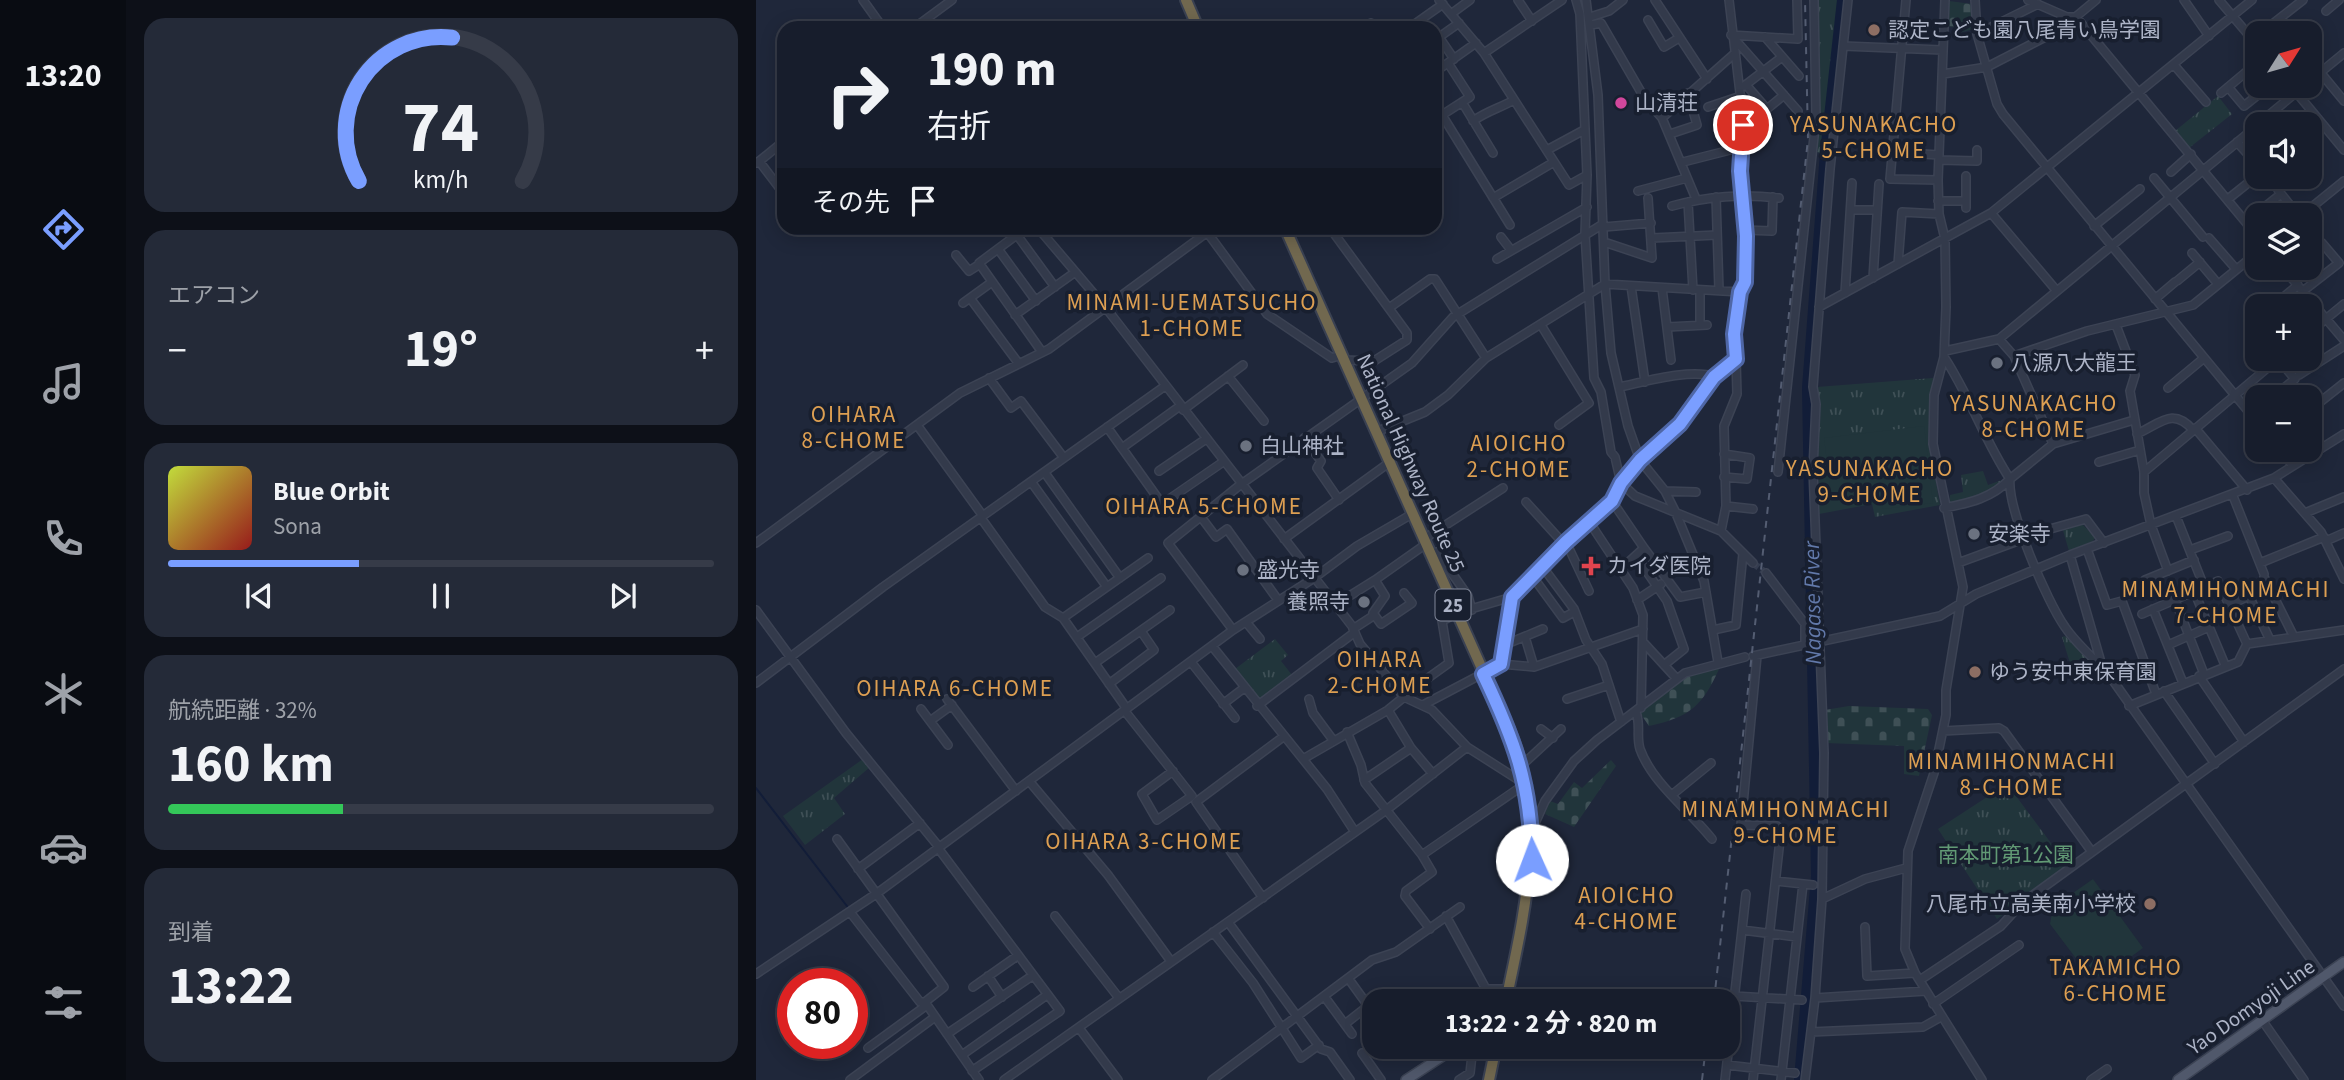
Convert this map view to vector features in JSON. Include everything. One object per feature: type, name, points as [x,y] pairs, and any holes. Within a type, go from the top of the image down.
[{"type":"highway","points":[[1186,0],[1195,21]]},
{"type":"highway","name":"National Highway Route 25","points":[[1288,235],[1513,737],[1525,784],[1532,830],[1532,860],[1526,911],[1509,989]]},
{"type":"highway","points":[[1489,1080],[1493,1059]]},
{"type":"main road","name":"Yao Domyoji Line","points":[[2178,1080],[2344,962]]},
{"type":"main road","points":[[1412,1078],[1439,1059]]},
{"type":"street","points":[[863,0],[878,21]]},
{"type":"street","points":[[924,21],[952,0]]},
{"type":"street","points":[[1451,14],[1470,0]]},
{"type":"street","points":[[1518,0],[1532,20]]},
{"type":"street","points":[[1484,53],[1562,0]]},
{"type":"street","points":[[1576,0],[1580,14],[1587,175],[1588,296],[1594,378],[1601,398],[1611,452],[1621,483],[1635,496],[1721,531],[1753,563]]},
{"type":"street","points":[[1586,0],[1591,21],[1611,353],[1640,460],[1665,491],[1706,592],[1718,662]]},
{"type":"street","points":[[1591,21],[1623,0]]},
{"type":"street","points":[[1655,0],[1707,79]]},
{"type":"street","points":[[1721,531],[1726,506],[1724,426],[1737,394],[1734,334],[1740,292],[1745,282],[1741,96],[1743,86],[1734,54],[1729,0]]},
{"type":"street","points":[[1731,35],[1798,39],[1797,0]]},
{"type":"street","points":[[1778,472],[1813,155],[1816,79],[1814,0]]},
{"type":"street","points":[[1805,1080],[1815,998],[1822,899],[1824,753],[1813,645],[1813,469],[1816,404],[1813,387],[1828,157],[1848,0]]},
{"type":"street","points":[[1906,0],[1890,179],[1938,180]]},
{"type":"street","points":[[1945,0],[1938,180],[1939,214],[1945,239],[1944,354],[1934,395],[1933,444],[1944,508],[1963,587],[1946,690],[1943,731],[1934,773],[1910,839],[1906,868],[1905,949],[1933,1004],[1981,1080]]},
{"type":"street","points":[[1975,0],[1978,34],[2003,114],[2234,395],[2245,405]]},
{"type":"street","points":[[2028,0],[2067,17],[2076,17],[2245,221]]},
{"type":"street","points":[[1943,74],[1987,67],[2061,29],[2096,0]]},
{"type":"street","points":[[2184,0],[2182,2],[2208,36]]},
{"type":"street","points":[[2219,0],[2245,28]]},
{"type":"street","points":[[1819,307],[1991,213],[2252,0]]},
{"type":"street","points":[[2326,11],[2339,0]]},
{"type":"street","points":[[2277,21],[2300,1]]},
{"type":"street","points":[[1418,21],[1441,2],[1484,53],[1569,184],[1587,175]]},
{"type":"street","points":[[1978,34],[2038,4]]},
{"type":"street","points":[[1648,20],[1664,47],[1679,38]]},
{"type":"street","points":[[1591,21],[1601,23],[1645,99],[1662,118],[1683,162],[1687,178],[1692,201],[1690,236],[1703,325],[1667,327]]},
{"type":"street","points":[[1442,35],[1459,23]]},
{"type":"street","points":[[1731,35],[1798,111]]},
{"type":"street","points":[[1765,37],[1799,76]]},
{"type":"street","points":[[1442,66],[1476,43]]},
{"type":"street","points":[[1843,46],[1942,50]]},
{"type":"street","points":[[1442,47],[1469,97],[1442,115],[1510,225]]},
{"type":"street","points":[[2322,70],[2344,53]]},
{"type":"street","points":[[1662,118],[1734,54]]},
{"type":"street","points":[[1743,86],[1782,57]]},
{"type":"street","points":[[2174,65],[2206,102]]},
{"type":"street","points":[[2221,93],[2245,73]]},
{"type":"street","points":[[2322,74],[2344,101]]},
{"type":"street","points":[[1743,86],[1767,109],[1784,95]]},
{"type":"street","points":[[2228,87],[2244,106],[2254,98]]},
{"type":"street","points":[[1670,134],[1697,125],[1688,93]]},
{"type":"street","points":[[1708,107],[1741,96]]},
{"type":"street","points":[[2270,112],[2284,98]]},
{"type":"street","points":[[2301,98],[2344,150]]},
{"type":"street","points":[[1473,121],[1491,108],[1498,109],[1514,100]]},
{"type":"street","points":[[1462,102],[1493,153]]},
{"type":"street","points":[[1547,150],[1584,130]]},
{"type":"street","points":[[1944,354],[1999,339],[2245,135]]},
{"type":"street","points":[[2237,142],[2245,151]]},
{"type":"street","points":[[777,146],[757,162],[777,186]]},
{"type":"street","points":[[1683,162],[1742,147]]},
{"type":"street","points":[[1892,152],[1977,161],[1977,150]]},
{"type":"street","points":[[2171,172],[2191,154]]},
{"type":"street","points":[[1813,155],[1828,157]]},
{"type":"street","points":[[1493,198],[1554,162]]},
{"type":"street","points":[[1938,201],[1966,205],[1966,176]]},
{"type":"street","points":[[1638,191],[1687,178]]},
{"type":"street","points":[[2154,178],[2169,198],[2236,269]]},
{"type":"street","points":[[2316,203],[2344,181]]},
{"type":"street","points":[[1845,293],[1853,183]]},
{"type":"street","points":[[1873,278],[1879,184]]},
{"type":"street","points":[[2228,199],[2245,185]]},
{"type":"street","points":[[2094,226],[2140,189]]},
{"type":"street","points":[[2267,203],[2279,192],[2289,203]]},
{"type":"street","points":[[1672,206],[1742,194],[1776,198],[1772,231],[1745,230]]},
{"type":"street","points":[[1716,197],[1719,290]]},
{"type":"street","points":[[1604,242],[1652,258],[1648,198]]},
{"type":"street","points":[[1497,259],[1587,207]]},
{"type":"street","points":[[1851,210],[1877,210]]},
{"type":"street","points":[[1898,264],[1902,212],[1939,214]]},
{"type":"street","points":[[1991,213],[2056,290]]},
{"type":"street","points":[[1233,630],[1168,543],[1240,485],[1412,363],[1443,326],[1458,314],[1604,225],[1651,223]]},
{"type":"street","points":[[956,255],[969,271],[1017,235],[1055,287]]},
{"type":"street","points":[[1044,235],[1106,308],[1335,605],[1360,644],[1404,696],[1432,710],[1467,747],[1525,784],[1422,855]]},
{"type":"street","points":[[756,544],[960,393],[1042,352],[1203,235]]},
{"type":"street","points":[[1214,235],[1278,323],[1332,358],[1374,361],[1407,340],[1407,333],[1335,235]]},
{"type":"street","points":[[1652,238],[1717,235]]},
{"type":"street","points":[[1501,237],[1511,250]]},
{"type":"street","points":[[2322,243],[2339,262],[2322,274]]},
{"type":"street","points":[[998,249],[1035,301]]},
{"type":"street","points":[[2192,253],[2218,284]]},
{"type":"street","points":[[2155,299],[2200,262]]},
{"type":"street","points":[[2014,356],[2193,305],[2245,262]]},
{"type":"street","points":[[980,264],[1042,352]]},
{"type":"street","points":[[1015,316],[1074,273]]},
{"type":"street","points":[[1389,308],[1430,279],[1434,279],[1486,358]]},
{"type":"street","points":[[2294,280],[2344,340]]},
{"type":"street","points":[[2292,294],[2313,280]]},
{"type":"street","points":[[992,282],[966,301],[1018,364]]},
{"type":"street","points":[[1376,432],[1425,412],[1448,395],[1486,358],[1605,284],[1740,292]]},
{"type":"street","points":[[1631,286],[1645,382]]},
{"type":"street","points":[[1662,288],[1671,360]]},
{"type":"street","points":[[2322,323],[2344,304]]},
{"type":"street","points":[[1541,325],[1589,403]]},
{"type":"street","points":[[2116,325],[2135,375],[2130,391],[2144,472],[2144,493],[2151,525],[2168,570]]},
{"type":"street","points":[[1999,339],[2014,356],[2053,444]]},
{"type":"street","points":[[2299,375],[2344,346]]},
{"type":"street","points":[[1944,354],[1963,385],[1980,426],[2010,479],[2009,491],[2053,609],[2067,630],[2102,667],[2344,1006]]},
{"type":"street","points":[[2168,388],[2204,358]]},
{"type":"street","points":[[1303,759],[1388,710],[1449,663],[1442,621],[1457,613],[1512,597],[1588,520],[1612,501],[1621,483],[1640,460],[1680,424],[1714,377],[1736,359]]},
{"type":"street","points":[[1122,448],[1242,365]]},
{"type":"street","points":[[2144,472],[2263,371]]},
{"type":"street","points":[[2288,371],[2295,379],[2288,385]]},
{"type":"street","points":[[1619,387],[1675,376],[1708,374],[1714,377]]},
{"type":"street","points":[[1228,376],[1264,421]]},
{"type":"street","points":[[989,378],[1011,408],[1021,401],[1064,458]]},
{"type":"street","points":[[2322,400],[2344,383]]},
{"type":"street","points":[[756,683],[1165,386]]},
{"type":"street","points":[[1559,425],[1589,403],[1601,398]]},
{"type":"street","points":[[2137,434],[2175,416],[2183,418],[2247,490]]},
{"type":"street","points":[[1944,508],[1975,502],[2000,490],[2053,444],[2134,420]]},
{"type":"street","points":[[917,425],[1045,607],[1063,618],[1126,710],[1192,796],[1157,820],[1142,794],[1172,771]]},
{"type":"street","points":[[1107,426],[1162,504],[1223,462]]},
{"type":"street","points":[[1532,830],[1545,801],[1574,761],[1677,679],[1695,669],[1940,616],[1976,594],[2070,555],[2233,496],[2274,478],[2344,434]]},
{"type":"street","points":[[1304,438],[1321,461],[1317,468],[1339,500]]},
{"type":"street","points":[[1159,471],[1206,439]]},
{"type":"street","points":[[2099,462],[2140,450]]},
{"type":"street","points":[[1724,454],[1750,458],[1747,479],[1724,477]]},
{"type":"street","points":[[1284,540],[1390,462]]},
{"type":"street","points":[[2290,462],[2293,466]]},
{"type":"street","points":[[1045,473],[1120,578]]},
{"type":"street","points":[[2274,478],[2325,539],[2340,562],[2344,579]]},
{"type":"street","points":[[1032,483],[1107,587]]},
{"type":"street","points":[[1335,605],[1427,545],[1503,488]]},
{"type":"street","points":[[1665,491],[1696,492]]},
{"type":"street","points":[[2233,496],[2264,576],[2294,637]]},
{"type":"street","points":[[2305,513],[2344,497]]},
{"type":"street","points":[[1612,501],[1680,597]]},
{"type":"street","points":[[1526,502],[1565,543],[1590,591]]},
{"type":"street","points":[[1726,506],[1753,509]]},
{"type":"street","points":[[756,974],[876,894],[1233,630],[1314,578],[1357,546],[1412,514]]},
{"type":"street","points":[[2176,516],[2202,579]]},
{"type":"street","points":[[1201,517],[1216,537],[1227,529],[1278,600]]},
{"type":"street","points":[[1958,563],[2025,537],[2086,519],[2104,543]]},
{"type":"street","points":[[1588,520],[1621,569],[1643,615],[1639,710],[1641,725],[1638,742],[1641,751],[1712,839]]},
{"type":"street","points":[[2260,563],[2344,533]]},
{"type":"street","points":[[2190,550],[2228,536]]},
{"type":"street","points":[[1427,545],[1437,552],[1468,596],[1472,610]]},
{"type":"street","points":[[1621,569],[1644,548]]},
{"type":"street","points":[[2087,549],[2107,605],[2122,601],[2160,693],[2215,764]]},
{"type":"street","points":[[1713,630],[1736,625],[1743,552]]},
{"type":"street","points":[[2070,555],[2102,667]]},
{"type":"street","points":[[1636,556],[1667,601],[1684,649],[1664,666]]},
{"type":"street","points":[[1063,618],[1148,558]]},
{"type":"street","points":[[2144,580],[2194,560]]},
{"type":"street","points":[[1542,566],[1574,612],[1602,664],[1621,722]]},
{"type":"street","points":[[1766,573],[1805,624],[1813,645]]},
{"type":"street","points":[[1533,577],[1563,618],[1574,612]]},
{"type":"street","points":[[1077,637],[1161,578]]},
{"type":"street","points":[[1637,600],[1667,579]]},
{"type":"street","points":[[1257,706],[1373,616],[1385,596],[1376,580]]},
{"type":"street","points":[[2142,614],[2218,581],[2247,643]]},
{"type":"street","points":[[2229,605],[2269,587]]},
{"type":"street","points":[[2194,591],[2225,665]]},
{"type":"street","points":[[1667,601],[1706,592]]},
{"type":"street","points":[[1373,616],[1381,624],[1412,603],[1404,593]]},
{"type":"street","points":[[2249,596],[2270,640]]},
{"type":"street","points":[[1501,664],[1512,597]]},
{"type":"street","points":[[2175,600],[2202,675],[2244,743]]},
{"type":"street","points":[[2153,609],[2183,683]]},
{"type":"street","points":[[756,610],[846,733],[920,823],[1060,1011],[972,1071]]},
{"type":"street","points":[[1095,663],[1170,610]]},
{"type":"street","points":[[1246,622],[1260,639]]},
{"type":"street","points":[[2168,646],[2209,627]]},
{"type":"street","points":[[1504,645],[1543,629]]},
{"type":"street","points":[[1423,705],[1501,664],[1534,667],[1643,629]]},
{"type":"street","points":[[2247,643],[2344,630]]},
{"type":"street","points":[[1109,684],[1154,650],[1141,631]]},
{"type":"street","points":[[1525,637],[1534,667]]},
{"type":"street","points":[[1642,642],[1677,679]]},
{"type":"street","points":[[2129,706],[2238,662],[2247,643]]},
{"type":"street","points":[[1212,646],[1257,706],[1303,759],[1355,832]]},
{"type":"street","points":[[1752,656],[1741,825],[1776,825],[1786,836],[1813,838]]},
{"type":"street","points":[[1191,662],[1235,718]]},
{"type":"street","points":[[1865,927],[1867,976],[1917,976],[2001,926],[2022,903],[2344,670]]},
{"type":"street","points":[[1567,699],[1609,685]]},
{"type":"street","points":[[1223,704],[1244,688]]},
{"type":"street","points":[[1309,699],[1313,713],[1333,740]]},
{"type":"street","points":[[930,721],[950,702],[1016,790]]},
{"type":"street","points":[[921,709],[948,745]]},
{"type":"street","points":[[1388,710],[1411,748],[1433,774]]},
{"type":"street","points":[[1943,731],[1999,728],[2004,731],[2092,852]]},
{"type":"street","points":[[1521,766],[1561,729]]},
{"type":"street","points":[[1541,730],[1552,738]]},
{"type":"street","points":[[1347,732],[1361,765],[1364,780],[1432,872],[1406,891],[1405,897],[1430,929]]},
{"type":"street","points":[[1264,898],[1196,802],[1283,737]]},
{"type":"street","points":[[1004,1080],[1170,960],[1264,898],[1385,811],[1467,747]]},
{"type":"street","points":[[1364,780],[1411,748]]},
{"type":"street","points":[[1673,794],[1711,763]]},
{"type":"street","points":[[1028,781],[1108,875],[1170,960]]},
{"type":"street","points":[[858,869],[920,823]]},
{"type":"street","points":[[1753,1080],[1781,831]]},
{"type":"street","points":[[836,839],[944,987],[868,1048]]},
{"type":"street","points":[[1822,899],[1865,879],[1906,868]]},
{"type":"street","points":[[1776,881],[1813,885]]},
{"type":"street","points":[[1782,1076],[1803,884]]},
{"type":"street","points":[[1735,989],[1746,894]]},
{"type":"street","points":[[1212,1080],[1372,960],[1396,952],[1460,907]]},
{"type":"street","points":[[850,912],[920,1002],[926,1004],[979,1080]]},
{"type":"street","points":[[1055,916],[1119,998]]},
{"type":"street","points":[[1446,916],[1486,989]]},
{"type":"street","points":[[1228,922],[1319,1045],[1330,1052],[1350,1080]]},
{"type":"street","points":[[1742,930],[1797,937]]},
{"type":"street","points":[[1213,932],[1253,983],[1301,1058],[1319,1045]]},
{"type":"street","points":[[1933,1004],[2019,945]]},
{"type":"street","points":[[973,987],[1017,956]]},
{"type":"street","points":[[988,976],[1002,997]]},
{"type":"street","points":[[947,1034],[1032,976]]},
{"type":"street","points":[[1348,978],[1362,998]]},
{"type":"street","points":[[1815,998],[1926,991]]},
{"type":"street","points":[[961,1055],[1047,995]]},
{"type":"street","points":[[1324,996],[1352,1034]]},
{"type":"street","points":[[1740,996],[1802,1000]]},
{"type":"street","points":[[1345,1024],[1362,1011]]},
{"type":"street","points":[[850,1080],[935,1017]]},
{"type":"street","points":[[1811,1032],[1923,1027],[1941,1017]]},
{"type":"street","points":[[2262,1020],[2304,1080]]},
{"type":"street","points":[[1079,1028],[1118,1080]]},
{"type":"street","points":[[1366,1059],[1381,1080]]},
{"type":"street","points":[[1459,1080],[1470,1073],[1472,1059]]},
{"type":"street","points":[[1725,1080],[1728,1059]]},
{"type":"street","points":[[1727,1065],[1755,1068],[1782,1076],[1795,1073]]},
{"type":"street","points":[[2091,1080],[2107,1069]]},
{"type":"green space","points":[[1816,0],[1841,0],[1824,154],[1816,152],[1820,99]]},
{"type":"green space","points":[[1949,1],[1972,4],[1974,29],[1959,33],[1954,27],[1947,26]]},
{"type":"green space","points":[[2218,96],[2232,114],[2189,148],[2175,131]]},
{"type":"green space","points":[[1933,378],[1929,443],[1940,505],[1875,517],[1872,504],[1819,514],[1817,387]]},
{"type":"green space","points":[[1924,426],[1933,503],[1883,509],[1881,495],[1832,501],[1824,438]]},
{"type":"green space","points":[[1983,471],[1988,485],[2002,480],[2001,487],[1953,504],[1950,502],[1950,495],[1963,492],[1961,475]]},
{"type":"green space","points":[[2082,524],[2095,537],[2093,541],[2069,551],[2062,527]]},
{"type":"green space","points":[[2065,636],[2096,667],[2073,673],[2062,637]]},
{"type":"green space","points":[[1275,639],[1288,655],[1281,661],[1292,675],[1259,700],[1235,669]]},
{"type":"green space","points":[[1720,667],[1708,691],[1694,707],[1675,718],[1649,726],[1640,713],[1683,678]]},
{"type":"green space","points":[[1849,706],[1928,709],[1932,715],[1919,776],[1904,774],[1904,746],[1826,743],[1825,710]]},
{"type":"green space","points":[[863,759],[870,767],[834,798],[845,814],[805,845],[783,816]]},
{"type":"green space","points":[[1611,760],[1616,766],[1574,827],[1545,814],[1550,801],[1558,804],[1574,782],[1582,788]]},
{"type":"green space","name":"南本町第1公園","points":[[2007,784],[2068,866],[1997,919],[1938,829]]},
{"type":"green space","points":[[2093,879],[2143,948],[2106,975],[2090,977],[2050,924],[2053,907]]},
{"type":"waterway","name":"Nagase River","points":[[1800,1080],[1817,876],[1808,388],[1826,153],[1843,0]]},
{"type":"waterway","points":[[756,788],[850,910]]},
{"type":"waterway","points":[[945,1038],[975,1080]]},
{"type":"tunnel","points":[[1753,563],[1766,573]]},
{"type":"railway","points":[[1715,989],[1808,139],[1805,0]]},
{"type":"railway","points":[[1702,1080],[1704,1059]]},
{"type":"place","name":"認定こども園八尾青い鳥学園","points":[[1874,30]]},
{"type":"place","name":"山清荘","points":[[1621,103]]},
{"type":"place","name":"八源八大龍王","points":[[1997,363]]},
{"type":"place","name":"白山神社","points":[[1246,446]]},
{"type":"place","name":"安楽寺","points":[[1974,534]]},
{"type":"place","name":"カイダ医院","points":[[1591,566]]},
{"type":"place","name":"盛光寺","points":[[1243,570]]},
{"type":"place","name":"養照寺","points":[[1364,602]]},
{"type":"place","name":"ゆう安中東保育園","points":[[1975,672]]},
{"type":"place","name":"八尾市立高美南小学校","points":[[2150,904]]},
{"type":"district","name":"YASUNAKACHO 5-CHOME","points":[[1874,137]]},
{"type":"district","name":"MINAMI-UEMATSUCHO 1-CHOME","points":[[1192,315]]},
{"type":"district","name":"YASUNAKACHO 8-CHOME","points":[[2034,416]]},
{"type":"district","name":"OIHARA 8-CHOME","points":[[854,427]]},
{"type":"district","name":"AIOICHO 2-CHOME","points":[[1519,456]]},
{"type":"district","name":"YASUNAKACHO 9-CHOME","points":[[1870,481]]},
{"type":"district","name":"OIHARA 5-CHOME","points":[[1204,506]]},
{"type":"district","name":"MINAMIHONMACHI 7-CHOME","points":[[2226,602]]},
{"type":"district","name":"OIHARA 2-CHOME","points":[[1380,672]]},
{"type":"district","name":"OIHARA 6-CHOME","points":[[955,688]]},
{"type":"district","name":"MINAMIHONMACHI 8-CHOME","points":[[2012,774]]},
{"type":"district","name":"MINAMIHONMACHI 9-CHOME","points":[[1786,822]]},
{"type":"district","name":"OIHARA 3-CHOME","points":[[1144,841]]},
{"type":"district","name":"AIOICHO 4-CHOME","points":[[1627,908]]},
{"type":"district","name":"TAKAMICHO 6-CHOME","points":[[2116,980]]},
{"type":"route","points":[[1532,860],[1532,830],[1521,766],[1513,737],[1483,674],[1501,664],[1512,597],[1588,520],[1612,501],[1621,483],[1640,460],[1680,424],[1714,377],[1736,359],[1734,334],[1740,292],[1745,282],[1746,236],[1740,171],[1743,125]]}]
